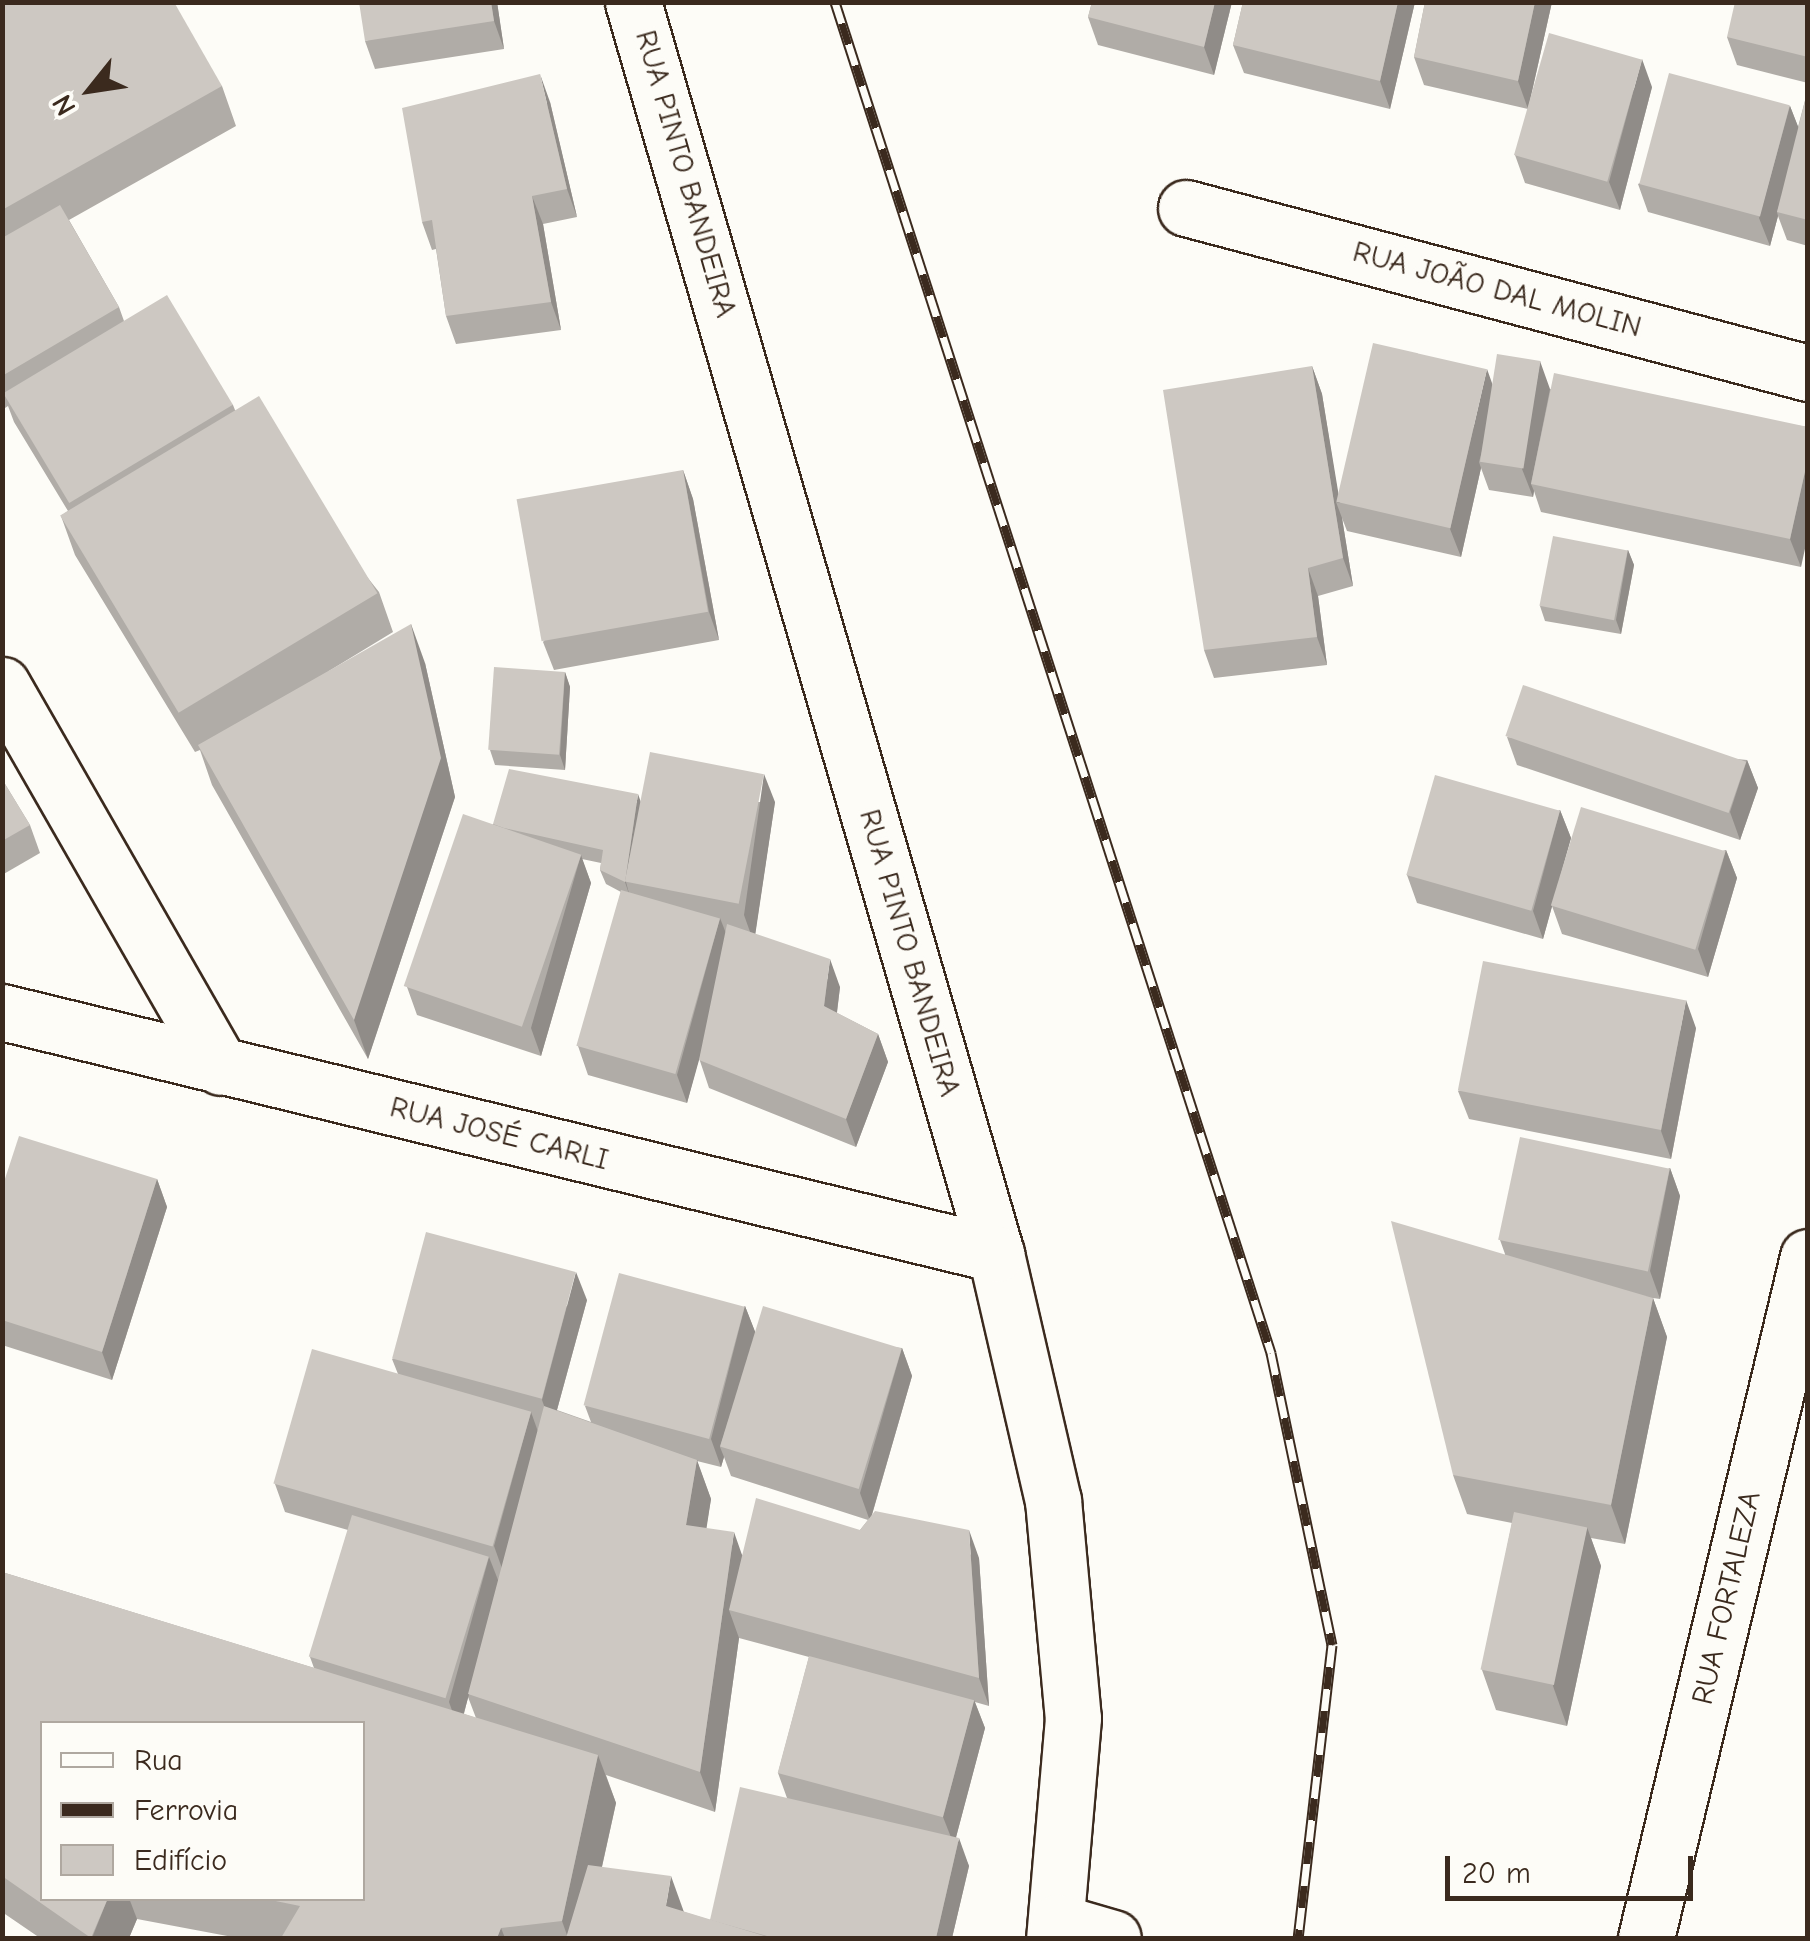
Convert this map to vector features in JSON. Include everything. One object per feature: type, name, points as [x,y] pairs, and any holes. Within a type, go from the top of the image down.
[{"type":"street","name":"RUA PINTO BANDEIRA","points":[[634,2],[996,1254],[1054,1500],[1068,1610],[1073,1718],[1056,1930]]},
{"type":"street","name":"RUA JOÃO DAL MOLIN","points":[[1186,208],[1808,372]]},
{"type":"street","points":[[2,684],[221,1067]]},
{"type":"street","name":"RUA JOSÉ CARLI","points":[[2,1012],[996,1254]]},
{"type":"street","name":"RUA FORTALEZA","points":[[1646,1938],[1808,1257]]},
{"type":"street","points":[[1056,1930],[1114,1938]]},
{"type":"building","points":[[2,2],[174,2],[222,86],[2,210]]},
{"type":"building","points":[[359,2],[491,2],[494,21],[365,41]]},
{"type":"building","points":[[1092,2],[1215,2],[1204,47],[1088,17]]},
{"type":"building","points":[[1243,2],[1398,2],[1380,81],[1233,45]]},
{"type":"building","points":[[1425,2],[1535,2],[1518,81],[1414,57]]},
{"type":"building","points":[[1735,2],[1808,2],[1808,57],[1727,37]]},
{"type":"building","points":[[1549,33],[1642,60],[1607,182],[1514,155]]},
{"type":"building","points":[[1669,73],[1790,105],[1760,216],[1639,184]]},
{"type":"building","points":[[540,74],[567,189],[532,196],[551,302],[446,316],[432,220],[422,222],[402,108]]},
{"type":"building","points":[[1808,89],[1808,220],[1777,212]]},
{"type":"building","points":[[60,205],[119,307],[2,376],[2,238]]},
{"type":"building","points":[[167,295],[233,405],[69,503],[3,393]]},
{"type":"building","points":[[1373,343],[1487,369],[1450,528],[1336,502]]},
{"type":"building","points":[[1497,354],[1540,361],[1523,469],[1480,462]]},
{"type":"building","points":[[1312,366],[1343,558],[1308,568],[1317,637],[1204,650],[1163,390]]},
{"type":"building","points":[[1554,373],[1808,427],[1808,458],[1790,539],[1531,484]]},
{"type":"building","points":[[259,396],[377,593],[179,713],[60,515]]},
{"type":"building","points":[[683,470],[708,612],[542,641],[517,499]]},
{"type":"building","points":[[1553,536],[1628,551],[1614,620],[1539,606]]},
{"type":"building","points":[[411,624],[441,758],[354,1020],[198,745]]},
{"type":"building","points":[[494,667],[565,672],[559,755],[488,750]]},
{"type":"building","points":[[1523,685],[1746,762],[1729,813],[1505,736]]},
{"type":"building","points":[[650,752],[764,774],[739,904],[625,882]]},
{"type":"building","points":[[509,769],[638,794],[625,882],[600,870],[603,850],[493,824]]},
{"type":"building","points":[[1435,775],[1560,811],[1531,911],[1406,875]]},
{"type":"building","points":[[2,779],[30,825],[2,841]]},
{"type":"building","points":[[1581,807],[1725,851],[1695,950],[1551,905]]},
{"type":"building","points":[[463,814],[581,855],[522,1027],[404,986]]},
{"type":"building","points":[[621,890],[720,918],[675,1074],[576,1046]]},
{"type":"building","points":[[727,924],[830,959],[824,1006],[878,1034],[846,1119],[699,1060]]},
{"type":"building","points":[[1483,961],[1686,1000],[1661,1130],[1458,1091]]},
{"type":"building","points":[[19,1136],[157,1179],[102,1352],[2,1320],[2,1188]]},
{"type":"building","points":[[1520,1137],[1670,1169],[1648,1272],[1498,1240]]},
{"type":"building","points":[[1391,1221],[1653,1298],[1611,1505],[1453,1475]]},
{"type":"building","points":[[426,1232],[576,1272],[542,1399],[392,1359]]},
{"type":"building","points":[[619,1273],[745,1307],[709,1439],[584,1405]]},
{"type":"building","points":[[763,1306],[902,1348],[859,1489],[720,1447]]},
{"type":"building","points":[[312,1349],[531,1412],[493,1546],[273,1484]]},
{"type":"building","points":[[544,1406],[697,1460],[686,1525],[734,1532],[700,1772],[468,1694]]},
{"type":"building","points":[[756,1498],[860,1530],[875,1511],[969,1530],[979,1678],[729,1610]]},
{"type":"building","points":[[1514,1512],[1587,1528],[1554,1685],[1481,1669]]},
{"type":"building","points":[[352,1515],[489,1557],[445,1698],[309,1657]]},
{"type":"building","points":[[2,1572],[598,1755],[562,1921],[501,1928],[497,1938],[281,1938],[300,1906],[276,1901],[365,1901],[365,1721],[40,1721],[40,1901],[107,1901],[91,1938],[2,1876]]},
{"type":"building","points":[[809,1656],[974,1700],[943,1817],[778,1773]]},
{"type":"building","points":[[740,1787],[959,1838],[936,1938],[774,1938],[710,1920]]},
{"type":"building","points":[[588,1865],[671,1876],[666,1906],[771,1938],[566,1938]]},
{"type":"railway","points":[[835,2],[1271,1353],[1332,1645],[1298,1938]]}]
